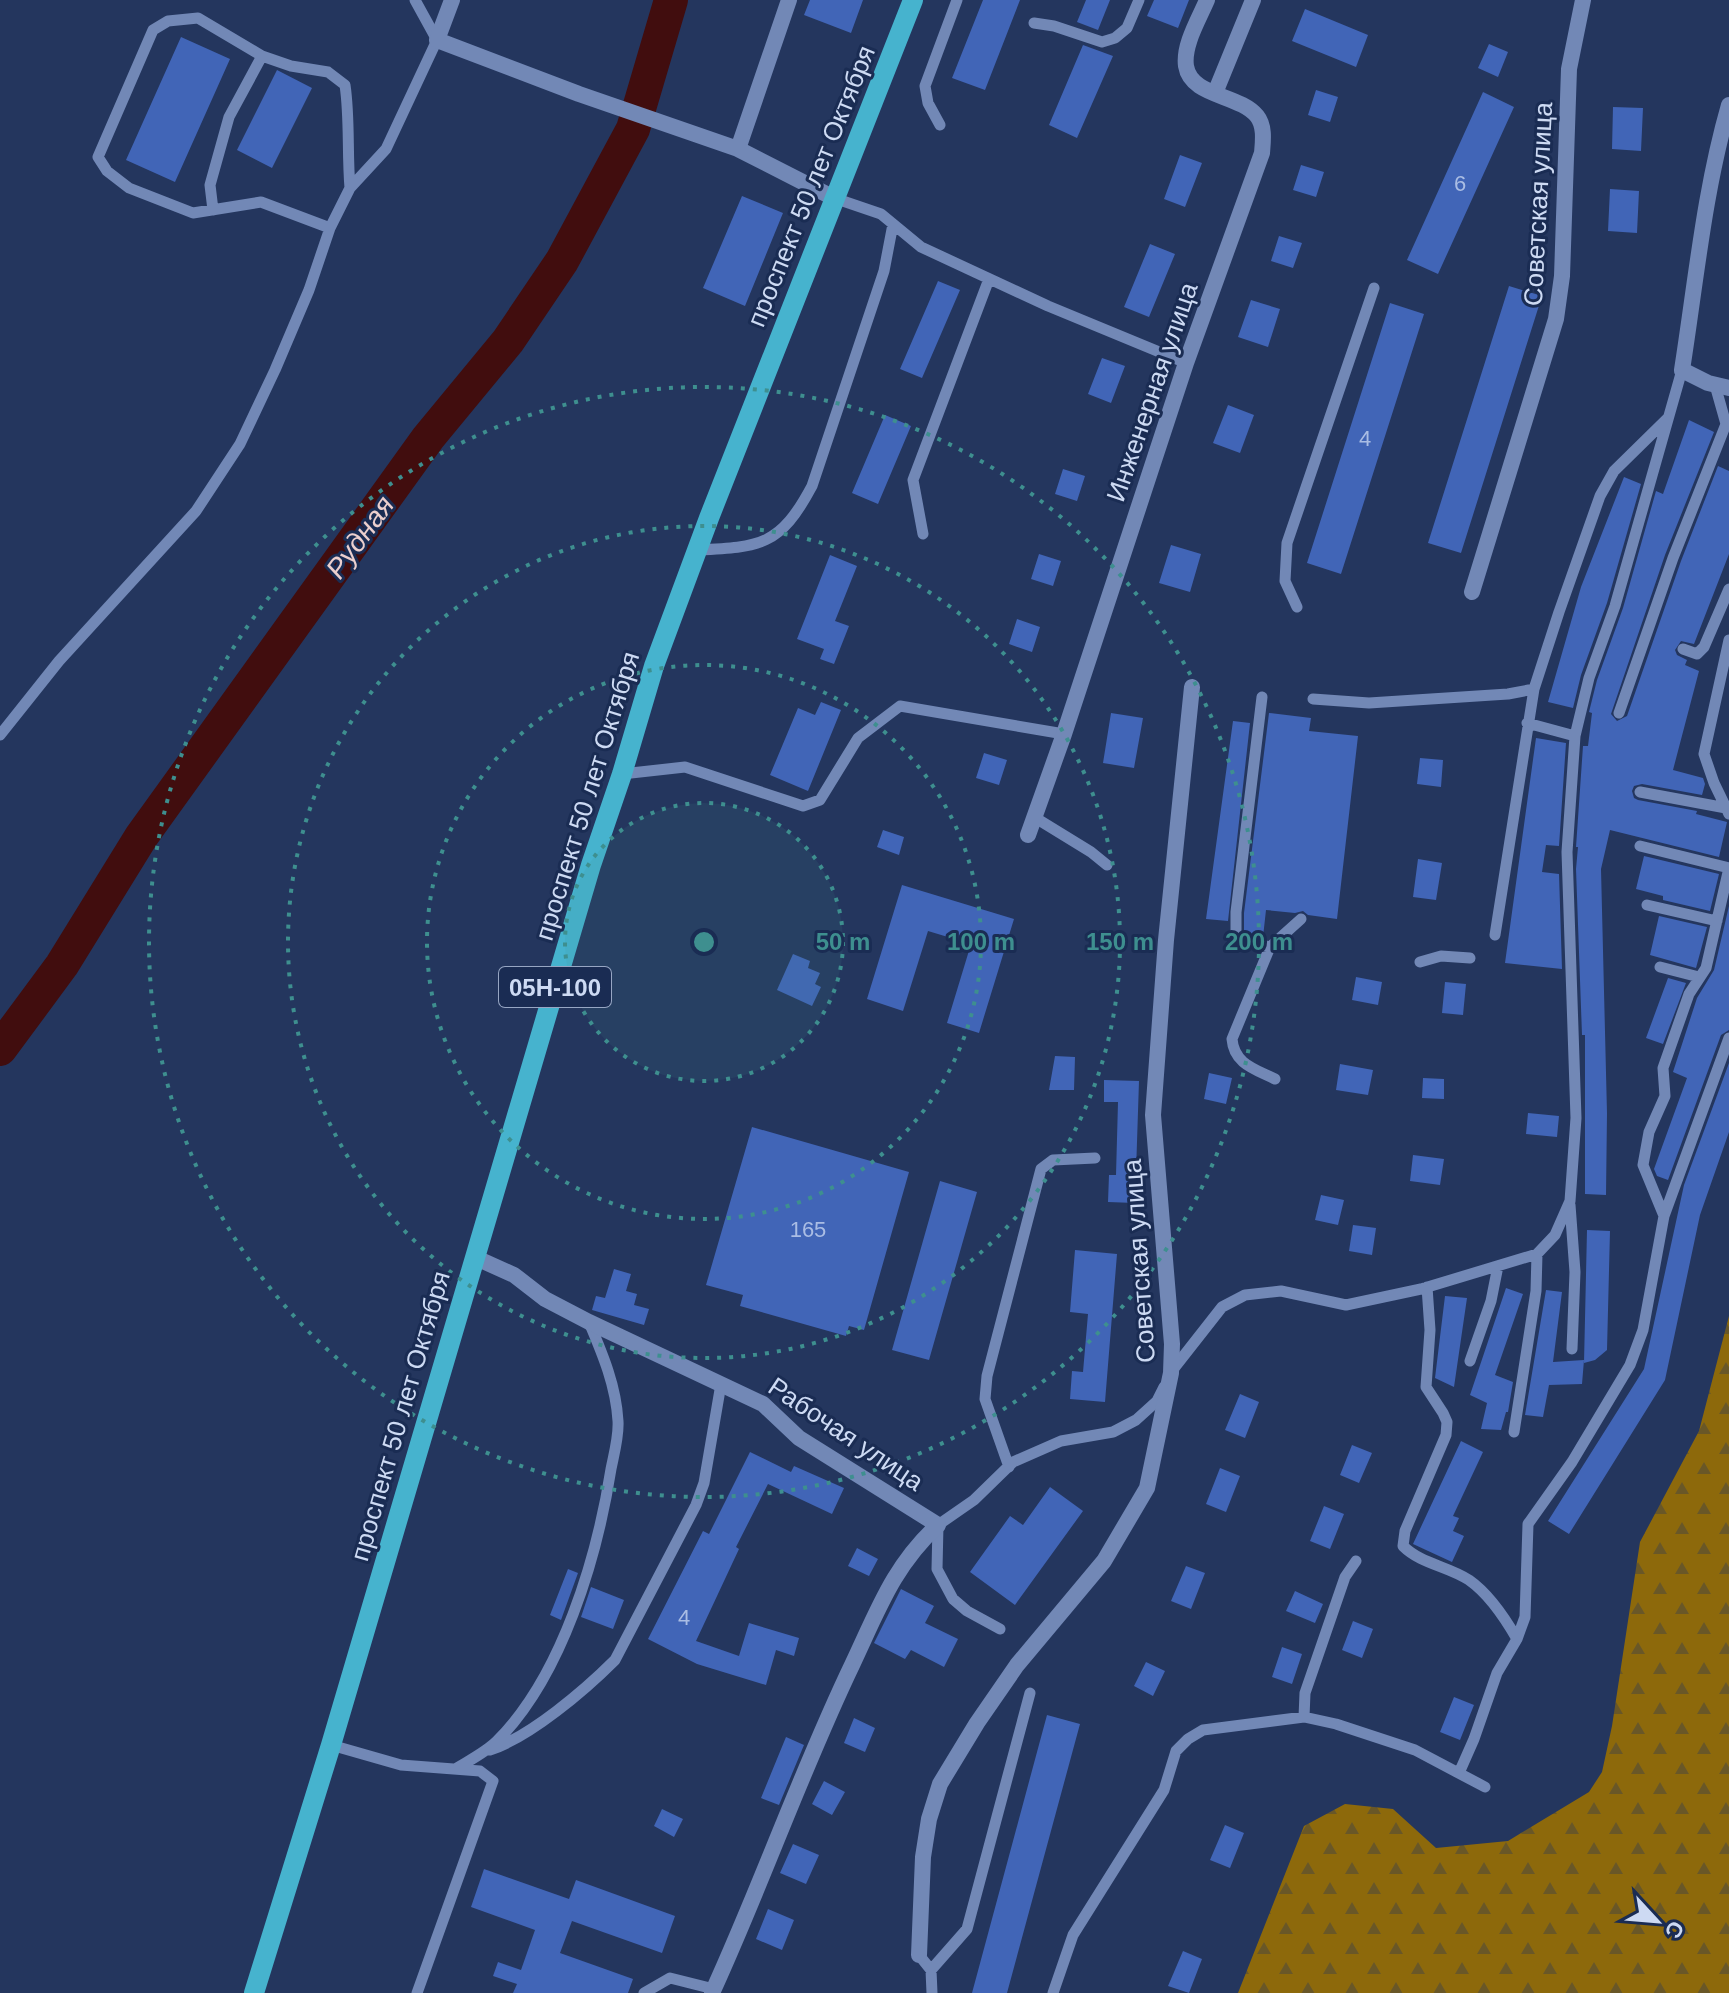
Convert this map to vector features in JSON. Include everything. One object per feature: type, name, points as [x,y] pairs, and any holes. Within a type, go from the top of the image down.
[{"type":"main road","name":"проспект 50 лет Октября","points":[[254,1993],[331,1745],[591,865],[654,666],[913,0]]},
{"type":"street","points":[[452,0],[437,40],[579,94],[738,149],[834,198]]},
{"type":"street","points":[[738,149],[789,0]]},
{"type":"street","name":"Инженерная улица","points":[[1028,835],[1186,363],[1262,153],[1263,134],[1257,116],[1238,103],[1197,85],[1186,67],[1188,45],[1207,0]]},
{"type":"street","points":[[1215,93],[1253,0]]},
{"type":"street","name":"Советская улица","points":[[1472,592],[1556,319],[1562,276],[1569,69],[1583,0]]},
{"type":"street","points":[[1722,387],[1682,370],[1708,188],[1729,105]]},
{"type":"street","name":"Советская улица","points":[[919,1955],[923,1857],[929,1819],[940,1784],[1017,1665],[1104,1561],[1147,1488],[1171,1373],[1172,1344],[1153,1115],[1166,940],[1192,687]]},
{"type":"street","name":"Рабочая улица","points":[[474,1257],[514,1275],[545,1299],[589,1322],[763,1404],[799,1438],[938,1525],[916,1545],[887,1592],[827,1718],[713,1991]]},
{"type":"lane","points":[[0,735],[59,661],[196,511],[240,444],[309,290],[330,228],[350,188],[386,149],[437,40],[415,0]]},
{"type":"lane","points":[[940,125],[928,103],[925,86],[957,0]]},
{"type":"lane","points":[[1034,23],[1054,26],[1102,42],[1115,38],[1127,28],[1139,0]]},
{"type":"lane","points":[[330,228],[290,210],[261,202],[193,213],[129,188],[107,171],[98,157],[153,30],[168,21],[198,18],[262,56],[291,66],[328,72],[345,85],[349,111],[350,188]]},
{"type":"lane","points":[[213,210],[210,185],[229,117],[262,56]]},
{"type":"lane","points":[[834,198],[881,214],[921,247],[989,279],[1186,363]]},
{"type":"lane","points":[[697,550],[745,548],[778,534],[800,509],[812,486],[884,271],[893,224]]},
{"type":"lane","points":[[923,534],[913,480],[989,279]]},
{"type":"lane","points":[[1297,607],[1285,581],[1287,543],[1374,288]]},
{"type":"lane","points":[[1572,1349],[1575,1272],[1570,1201],[1576,1118],[1567,852],[1575,736],[1589,678],[1615,606],[1682,370]]},
{"type":"lane","points":[[1619,713],[1673,558],[1727,426],[1722,387]]},
{"type":"lane","points":[[1495,935],[1534,689],[1600,496],[1614,471],[1669,418]]},
{"type":"lane","points":[[1683,649],[1697,654],[1704,647],[1729,589]]},
{"type":"lane","points":[[1728,811],[1704,754],[1725,677],[1729,640]]},
{"type":"lane","points":[[1313,699],[1369,703],[1508,694],[1534,689]]},
{"type":"lane","points":[[1262,697],[1236,912],[1236,938],[1270,947]]},
{"type":"lane","points":[[622,774],[685,767],[803,806],[820,800],[858,738],[900,706],[1064,734]]},
{"type":"lane","points":[[1527,723],[1575,736]]},
{"type":"lane","points":[[1640,792],[1728,811]]},
{"type":"lane","points":[[1034,817],[1107,865]]},
{"type":"lane","points":[[1640,846],[1729,868],[1706,968],[1689,994],[1663,1068],[1665,1096],[1649,1132],[1643,1165],[1664,1216]]},
{"type":"lane","points":[[1647,905],[1717,921]]},
{"type":"lane","points":[[1275,1079],[1242,1062],[1233,1051],[1232,1039],[1270,947],[1301,919]]},
{"type":"lane","points":[[1420,962],[1441,956],[1470,958]]},
{"type":"lane","points":[[1660,967],[1699,977]]},
{"type":"lane","points":[[1459,1773],[1497,1673],[1517,1639],[1525,1617],[1528,1524],[1572,1462],[1630,1365],[1643,1330],[1664,1216],[1729,1038]]},
{"type":"lane","points":[[1009,1467],[985,1399],[987,1376],[1041,1169],[1053,1160],[1095,1158]]},
{"type":"lane","points":[[1000,1629],[967,1611],[953,1599],[937,1569],[938,1525],[974,1500],[1013,1462],[1061,1441],[1113,1432],[1136,1420],[1157,1401],[1171,1373],[1222,1307],[1245,1295],[1281,1291],[1346,1305],[1427,1287],[1537,1254],[1555,1235],[1570,1201]]},
{"type":"lane","points":[[1514,1432],[1536,1291],[1537,1254]]},
{"type":"lane","points":[[1470,1361],[1491,1301],[1498,1266]]},
{"type":"lane","points":[[1427,1287],[1430,1330],[1426,1387],[1447,1422],[1446,1435],[1405,1531],[1403,1546],[1411,1555],[1470,1581],[1503,1615],[1517,1639]]},
{"type":"lane","points":[[457,1768],[496,1742],[524,1708],[563,1639],[591,1565],[605,1509],[618,1424],[610,1372],[589,1322]]},
{"type":"lane","points":[[478,1754],[511,1743],[597,1678],[615,1660],[700,1494],[721,1384]]},
{"type":"lane","points":[[1304,1717],[1305,1693],[1345,1577],[1356,1561]]},
{"type":"lane","points":[[931,1970],[967,1929],[1030,1693]]},
{"type":"lane","points":[[1053,1993],[1073,1935],[1122,1852],[1164,1790],[1176,1751],[1203,1730],[1304,1717],[1405,1746],[1485,1787]]},
{"type":"lane","points":[[331,1745],[401,1765],[480,1771],[493,1781],[417,1993]]},
{"type":"lane","points":[[919,1955],[931,1970],[932,1993]]},
{"type":"lane","points":[[644,1993],[670,1978],[713,1991]]},
{"type":"green space","points":[[1729,1316],[1729,1993],[1238,1993],[1304,1826],[1345,1804],[1393,1809],[1436,1848],[1508,1841],[1589,1792],[1602,1772],[1612,1726],[1640,1542],[1699,1431]]},
{"type":"building","points":[[810,0],[863,0],[851,33],[804,15]]},
{"type":"building","points":[[983,0],[1020,0],[985,90],[952,78]]},
{"type":"building","points":[[1086,0],[1110,0],[1098,30],[1077,22]]},
{"type":"building","points":[[1154,0],[1189,0],[1178,28],[1147,16]]},
{"type":"building","points":[[1305,9],[1368,35],[1356,67],[1292,41]]},
{"type":"building","points":[[181,37],[230,59],[175,182],[126,160]]},
{"type":"building","points":[[1489,44],[1508,52],[1498,77],[1478,68]]},
{"type":"building","points":[[1083,45],[1113,56],[1077,138],[1049,125]]},
{"type":"building","points":[[277,70],[312,88],[272,168],[237,150]]},
{"type":"building","points":[[1316,90],[1338,97],[1330,122],[1308,115]]},
{"type":"building","points":[[1483,92],[1514,107],[1438,274],[1407,260]]},
{"type":"building","points":[[1613,107],[1643,108],[1641,151],[1612,149]]},
{"type":"building","points":[[1180,155],[1202,163],[1185,207],[1164,199]]},
{"type":"building","points":[[1301,165],[1324,172],[1316,197],[1293,190]]},
{"type":"building","points":[[1610,189],[1639,191],[1637,233],[1608,231]]},
{"type":"building","points":[[742,196],[783,213],[745,306],[703,288]]},
{"type":"building","points":[[1279,236],[1302,243],[1293,268],[1271,261]]},
{"type":"building","points":[[1150,244],[1175,254],[1149,317],[1124,307]]},
{"type":"building","points":[[938,281],[960,290],[922,378],[900,369]]},
{"type":"building","points":[[1509,286],[1542,296],[1461,553],[1428,543]]},
{"type":"building","points":[[1251,300],[1280,309],[1268,347],[1238,337]]},
{"type":"building","points":[[1390,303],[1424,314],[1341,574],[1307,563]]},
{"type":"building","points":[[1102,358],[1125,366],[1111,403],[1088,394]]},
{"type":"building","points":[[1228,405],[1254,415],[1240,453],[1213,443]]},
{"type":"building","points":[[885,415],[911,426],[878,504],[852,493]]},
{"type":"building","points":[[1689,420],[1714,432],[1665,555],[1611,714],[1617,721],[1627,716],[1718,466],[1729,471],[1729,554],[1694,644],[1681,641],[1675,650],[1677,655],[1687,660],[1685,665],[1699,671],[1673,770],[1703,778],[1702,795],[1642,784],[1634,786],[1632,791],[1638,800],[1697,811],[1696,814],[1727,822],[1719,857],[1610,830],[1601,869],[1606,1195],[1585,1194],[1585,1035],[1582,1035],[1576,869],[1583,746],[1588,746],[1592,713],[1589,712],[1597,680],[1623,608],[1656,491],[1663,494]]},
{"type":"building","points":[[1063,469],[1085,476],[1077,501],[1055,494]]},
{"type":"building","points":[[1624,477],[1641,484],[1573,708],[1548,702],[1581,587]]},
{"type":"building","points":[[1171,545],[1201,554],[1190,592],[1159,583]]},
{"type":"building","points":[[1039,554],[1061,561],[1053,586],[1031,579]]},
{"type":"building","points":[[830,555],[857,566],[835,621],[849,626],[834,664],[820,659],[824,649],[797,639]]},
{"type":"building","points":[[1017,619],[1040,627],[1032,652],[1009,644]]},
{"type":"building","points":[[821,702],[841,710],[808,791],[770,775],[798,708],[815,715]]},
{"type":"building","points":[[1111,713],[1143,718],[1134,768],[1103,763]]},
{"type":"building","points":[[1269,713],[1311,718],[1309,731],[1358,736],[1337,919],[1308,915],[1303,911],[1266,910],[1263,937],[1244,933],[1244,913]]},
{"type":"building","points":[[1233,721],[1250,723],[1228,921],[1206,919]]},
{"type":"building","points":[[1536,738],[1566,743],[1559,846],[1546,845],[1542,872],[1559,874],[1562,969],[1505,963]]},
{"type":"building","points":[[984,753],[1007,760],[999,785],[976,778]]},
{"type":"building","points":[[1420,758],[1443,760],[1441,787],[1417,784]]},
{"type":"building","points":[[883,830],[904,837],[899,855],[877,847]]},
{"type":"building","points":[[1644,856],[1719,874],[1710,911],[1663,900],[1663,896],[1636,889]]},
{"type":"building","points":[[1418,859],[1442,863],[1436,900],[1413,897]]},
{"type":"building","points":[[902,885],[1014,919],[979,1033],[947,1023],[971,944],[928,931],[903,1011],[867,999]]},
{"type":"building","points":[[1729,906],[1729,1030],[1721,1035],[1668,1180],[1657,1176],[1654,1169],[1687,1078],[1673,1072],[1697,998],[1714,970]]},
{"type":"building","points":[[1659,916],[1707,927],[1696,968],[1650,955]]},
{"type":"building","points":[[793,954],[810,961],[808,968],[820,973],[815,984],[821,987],[812,1006],[777,990]]},
{"type":"building","points":[[1356,977],[1382,982],[1378,1005],[1352,1000]]},
{"type":"building","points":[[1668,978],[1686,983],[1663,1044],[1646,1038]]},
{"type":"building","points":[[1445,982],[1466,984],[1463,1015],[1442,1013]]},
{"type":"building","points":[[1055,1056],[1075,1057],[1074,1090],[1049,1090]]},
{"type":"building","points":[[1729,1063],[1729,1132],[1700,1215],[1665,1380],[1569,1534],[1548,1521],[1644,1369],[1684,1185]]},
{"type":"building","points":[[1340,1064],[1373,1070],[1368,1095],[1336,1090]]},
{"type":"building","points":[[1209,1073],[1232,1078],[1226,1104],[1204,1099]]},
{"type":"building","points":[[1423,1078],[1444,1079],[1444,1099],[1422,1098]]},
{"type":"building","points":[[1104,1080],[1139,1081],[1135,1203],[1108,1202],[1109,1175],[1116,1175],[1118,1102],[1104,1102]]},
{"type":"building","points":[[1528,1113],[1559,1116],[1557,1137],[1526,1134]]},
{"type":"building","points":[[752,1127],[909,1172],[864,1330],[849,1326],[846,1336],[740,1306],[743,1295],[706,1285]]},
{"type":"building","points":[[1413,1155],[1444,1159],[1440,1185],[1410,1181]]},
{"type":"building","points":[[940,1181],[977,1192],[929,1360],[892,1350]]},
{"type":"building","points":[[1321,1195],[1344,1200],[1338,1225],[1315,1220]]},
{"type":"building","points":[[1353,1225],[1376,1228],[1372,1255],[1349,1251]]},
{"type":"building","points":[[1587,1230],[1610,1231],[1607,1350],[1595,1360],[1584,1363]]},
{"type":"building","points":[[1075,1250],[1117,1254],[1105,1402],[1070,1399],[1072,1371],[1083,1372],[1088,1314],[1070,1312]]},
{"type":"building","points":[[614,1269],[631,1274],[626,1291],[637,1294],[634,1305],[649,1309],[644,1325],[592,1310],[596,1296],[605,1298]]},
{"type":"building","points":[[1506,1288],[1523,1294],[1495,1375],[1513,1382],[1508,1412],[1501,1430],[1481,1429],[1487,1403],[1470,1395]]},
{"type":"building","points":[[1546,1290],[1562,1292],[1553,1362],[1584,1360],[1582,1384],[1549,1385],[1543,1417],[1525,1415]]},
{"type":"building","points":[[1445,1296],[1467,1298],[1454,1387],[1435,1378]]},
{"type":"building","points":[[1240,1394],[1259,1402],[1245,1438],[1225,1430]]},
{"type":"building","points":[[1461,1441],[1483,1452],[1453,1516],[1459,1518],[1453,1531],[1464,1536],[1452,1562],[1413,1544]]},
{"type":"building","points":[[1352,1445],[1372,1453],[1359,1483],[1340,1475]]},
{"type":"building","points":[[750,1452],[791,1472],[794,1466],[844,1488],[832,1514],[768,1484],[736,1547],[739,1549],[696,1641],[739,1656],[749,1623],[799,1638],[794,1656],[776,1650],[766,1685],[697,1664],[648,1639],[703,1531],[709,1534]]},
{"type":"building","points":[[1220,1468],[1240,1476],[1226,1512],[1206,1504]]},
{"type":"building","points":[[1050,1487],[1083,1511],[1015,1605],[970,1572],[1010,1516],[1023,1525]]},
{"type":"building","points":[[1324,1506],[1344,1514],[1330,1549],[1310,1541]]},
{"type":"building","points":[[857,1548],[878,1559],[869,1576],[848,1566]]},
{"type":"building","points":[[1186,1566],[1205,1573],[1191,1609],[1171,1601]]},
{"type":"building","points":[[568,1569],[578,1573],[561,1620],[550,1615]]},
{"type":"building","points":[[591,1587],[624,1600],[613,1629],[581,1617]]},
{"type":"building","points":[[901,1589],[934,1606],[925,1623],[958,1639],[944,1667],[911,1650],[905,1659],[874,1643]]},
{"type":"building","points":[[1295,1591],[1323,1604],[1315,1623],[1286,1611]]},
{"type":"building","points":[[1353,1621],[1373,1629],[1362,1658],[1342,1650]]},
{"type":"building","points":[[1282,1647],[1302,1654],[1292,1684],[1272,1677]]},
{"type":"building","points":[[1146,1662],[1165,1671],[1153,1696],[1134,1686]]},
{"type":"building","points":[[1454,1697],[1474,1705],[1460,1740],[1440,1732]]},
{"type":"building","points":[[1047,1715],[1080,1724],[1007,1993],[972,1993]]},
{"type":"building","points":[[854,1718],[875,1728],[865,1752],[844,1743]]},
{"type":"building","points":[[786,1737],[804,1745],[779,1805],[761,1798]]},
{"type":"building","points":[[824,1781],[845,1792],[832,1815],[812,1804]]},
{"type":"building","points":[[662,1809],[683,1819],[674,1837],[654,1826]]},
{"type":"building","points":[[1225,1825],[1244,1833],[1230,1868],[1210,1860]]},
{"type":"building","points":[[793,1844],[819,1855],[806,1884],[780,1873]]},
{"type":"building","points":[[484,1869],[569,1899],[576,1880],[675,1916],[662,1953],[572,1921],[560,1953],[633,1979],[628,1993],[513,1993],[517,1984],[493,1976],[498,1962],[521,1970],[535,1930],[471,1907]]},
{"type":"building","points":[[768,1909],[794,1920],[782,1950],[756,1939]]},
{"type":"building","points":[[1183,1951],[1202,1959],[1189,1993],[1168,1986]]},
{"type":"waterway","name":"Рудная","points":[[0,1049],[62,965],[141,837],[428,438],[508,341],[562,261],[633,129],[671,0]]}]
